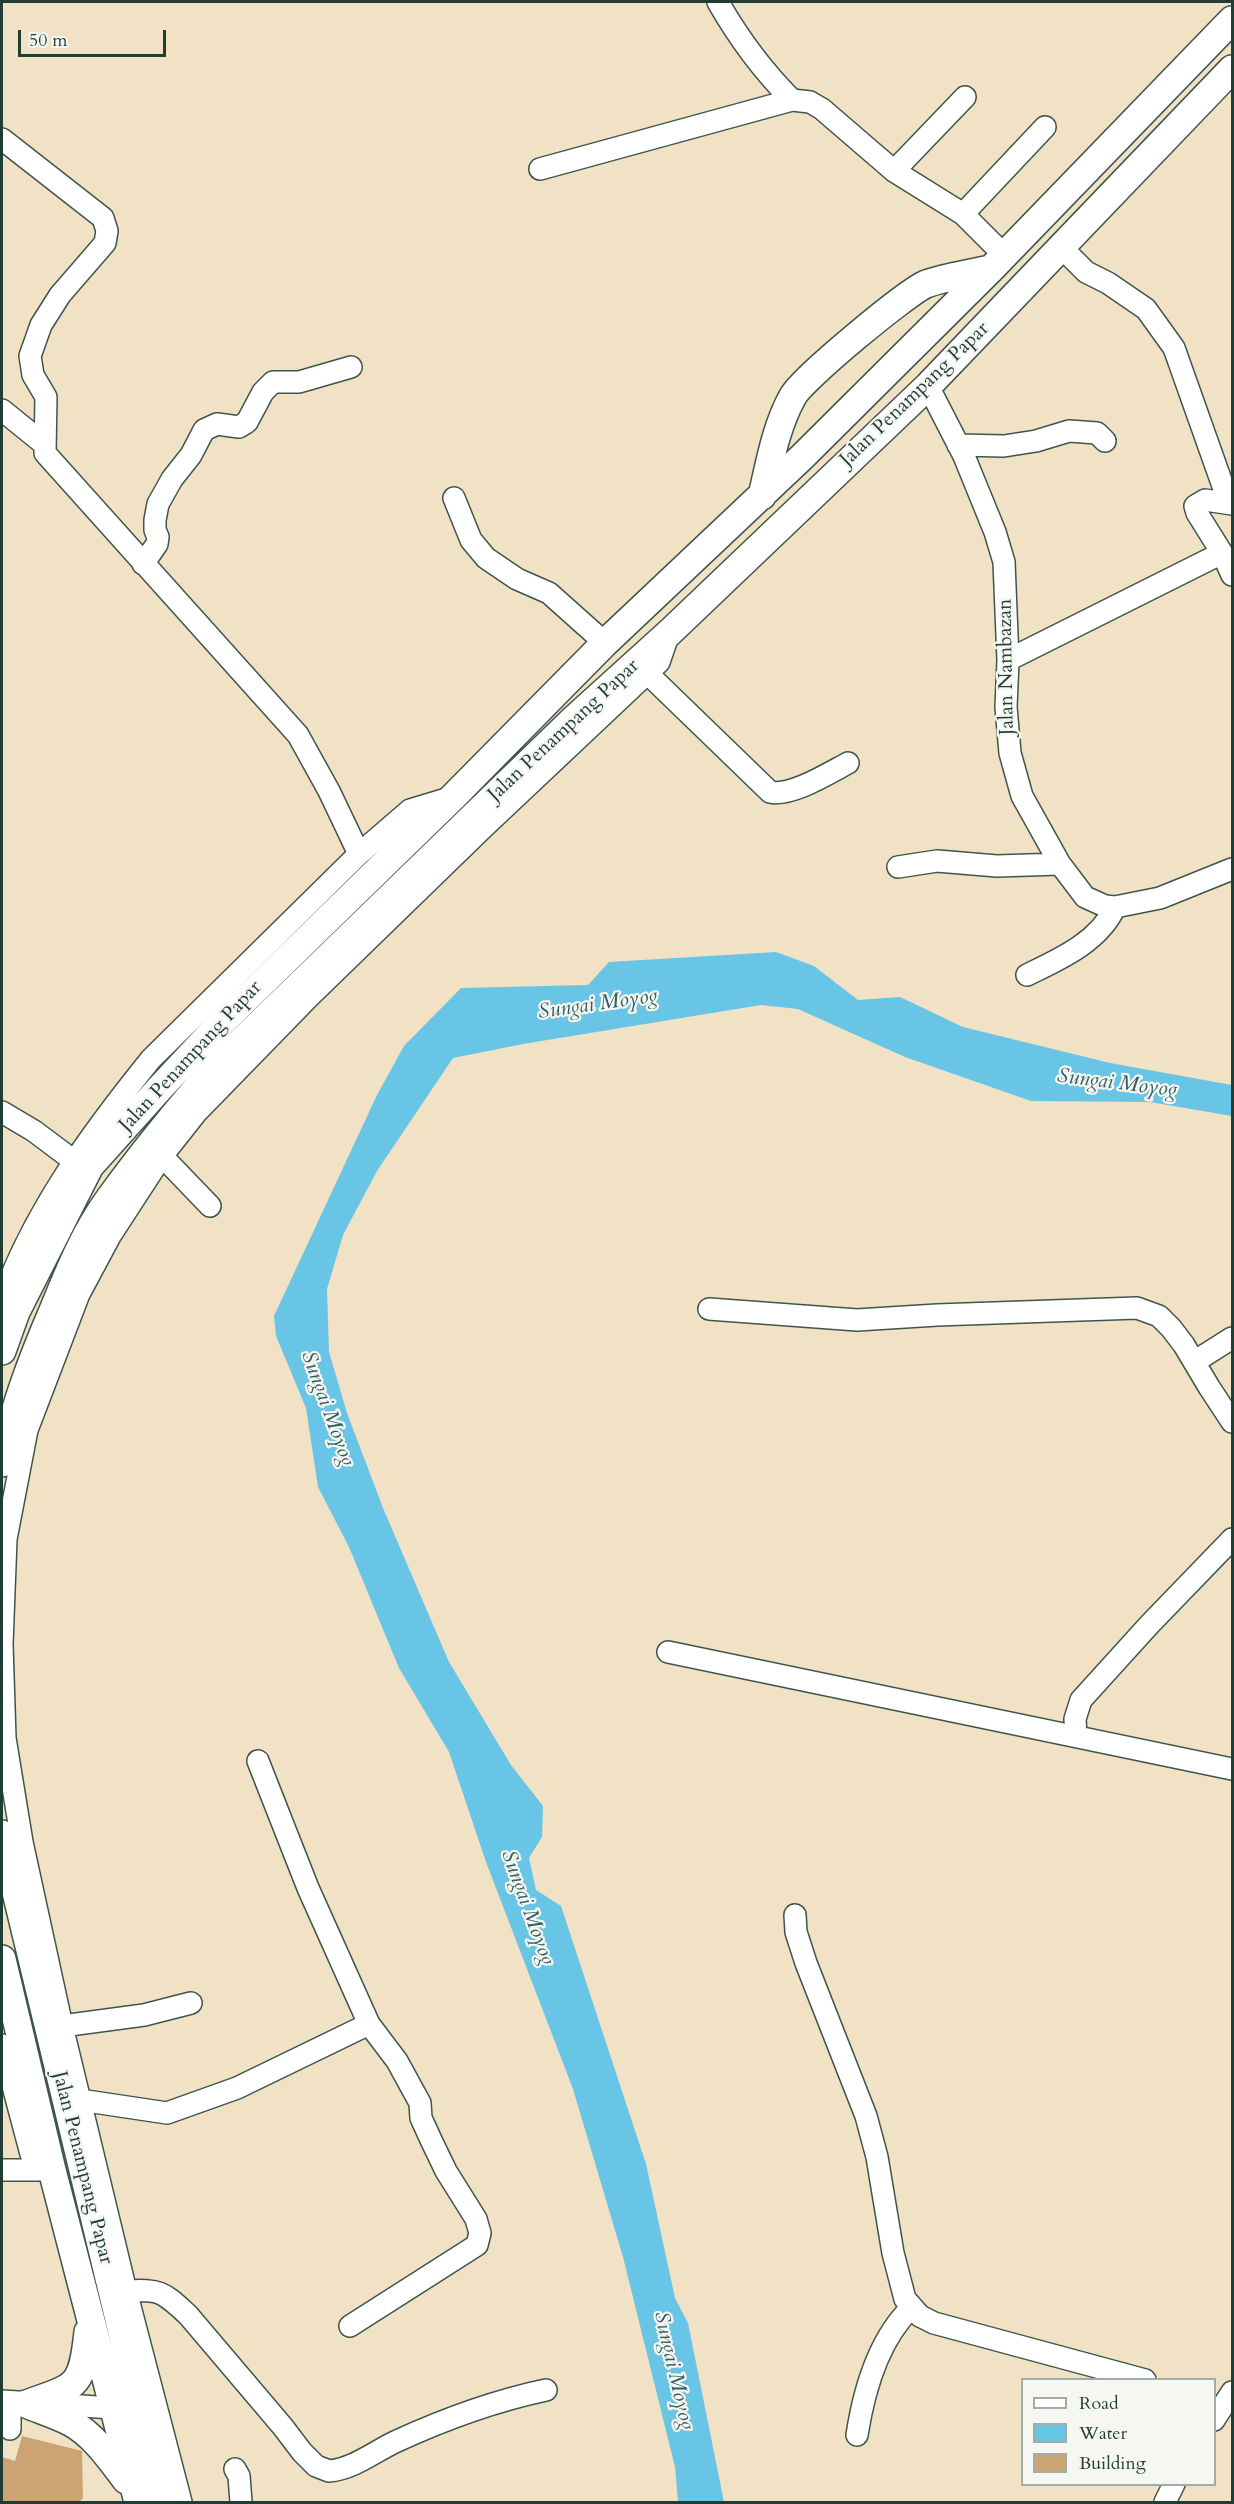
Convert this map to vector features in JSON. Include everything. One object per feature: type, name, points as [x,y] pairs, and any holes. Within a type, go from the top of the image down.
[{"type":"main road","name":"Jalan Penampang Papar","points":[[2,1351],[16,1312],[90,1166],[219,1025],[453,797],[605,643],[802,457],[997,262],[1233,20]]},
{"type":"main road","name":"Jalan Penampang Papar","points":[[2,1463],[10,1424],[33,1356],[75,1257],[108,1200],[179,1109],[218,1064],[575,718],[670,632],[928,386],[1233,69]]},
{"type":"main road","points":[[762,496],[775,443],[794,394],[826,363],[893,307],[926,285],[997,262]]},
{"type":"main road","points":[[802,457],[814,462],[825,460],[896,415]]},
{"type":"main road","name":"Jalan Penampang Papar","points":[[2,1834],[163,2502]]},
{"type":"main road","name":"Jalan Penampang Papar","points":[[2,1959],[51,2166],[137,2498]]},
{"type":"main road","points":[[12,2402],[68,2389],[79,2376],[85,2360],[89,2317]]},
{"type":"main road","points":[[12,2402],[71,2423],[88,2435],[104,2450],[137,2498]]},
{"type":"street","points":[[718,2],[735,31],[776,84],[792,100]]},
{"type":"street","points":[[894,171],[965,97]]},
{"type":"street","points":[[540,169],[792,100],[810,102],[822,109],[894,171],[963,214],[997,262]]},
{"type":"street","points":[[963,214],[1045,127]]},
{"type":"street","points":[[2,139],[103,218],[107,231],[105,243],[60,296],[41,325],[30,356],[33,375],[46,397],[45,453],[50,462],[298,735],[329,791],[359,854]]},
{"type":"street","points":[[1062,248],[1086,272],[1108,283],[1146,309],[1174,348],[1231,504],[1205,500],[1195,506],[1233,575]]},
{"type":"street","points":[[143,564],[157,544],[155,520],[158,504],[172,479],[191,455],[204,430],[217,424],[239,427],[247,422],[263,392],[273,382],[299,382],[351,367]]},
{"type":"street","name":"Jalan Nambazan","points":[[928,386],[958,445],[995,532],[1004,562],[1008,660],[1006,707],[1010,753],[1022,796],[1060,864],[1085,897],[1115,908]]},
{"type":"street","points":[[2,410],[44,444]]},
{"type":"street","points":[[958,445],[1004,446],[1036,441],[1070,431],[1097,433],[1105,441]]},
{"type":"street","points":[[454,498],[471,540],[486,558],[517,579],[549,593],[605,643]]},
{"type":"street","points":[[1008,660],[1222,553]]},
{"type":"street","points":[[181,2502],[126,2291],[62,2026],[22,1842],[5,1738],[2,1644],[6,1539],[27,1430],[79,1294],[110,1236],[162,1156],[196,1113],[309,998],[659,662],[670,632]]},
{"type":"street","points":[[646,672],[770,792],[776,793],[797,788],[848,764]]},
{"type":"street","points":[[2,1295],[36,1226],[74,1161],[121,1096],[143,1055],[359,854],[410,810],[453,797]]},
{"type":"street","points":[[898,867],[937,861],[997,866],[1060,864]]},
{"type":"street","points":[[1027,975],[1069,955],[1097,933],[1115,908],[1160,898],[1233,870]]},
{"type":"street","points":[[2,1112],[34,1131],[74,1161]]},
{"type":"street","points":[[162,1156],[210,1206]]},
{"type":"street","points":[[709,1310],[857,1320],[1137,1308],[1159,1316],[1184,1344],[1233,1422]]},
{"type":"street","points":[[1194,1362],[1233,1338]]},
{"type":"street","points":[[1076,1736],[1075,1719],[1081,1700],[1149,1624],[1233,1539]]},
{"type":"street","points":[[668,1652],[1233,1769]]},
{"type":"street","points":[[258,1761],[308,1888],[369,2024],[397,2061],[420,2103],[421,2118],[432,2142],[446,2171],[476,2219],[480,2233],[477,2245],[350,2326]]},
{"type":"street","points":[[795,1916],[796,1932],[806,1963],[866,2116],[877,2157],[893,2253],[905,2299],[911,2308],[934,2323],[1141,2378]]},
{"type":"street","points":[[62,2026],[144,2015],[191,2003]]},
{"type":"street","points":[[80,2100],[167,2113],[237,2088],[369,2024]]},
{"type":"street","points":[[2,2045],[31,2154],[51,2166]]},
{"type":"street","points":[[2,2170],[51,2166]]},
{"type":"street","points":[[126,2291],[159,2291],[170,2299],[277,2420],[302,2452],[316,2466],[329,2471],[364,2459],[395,2442],[470,2410],[512,2397],[546,2390]]},
{"type":"street","points":[[857,2435],[865,2394],[877,2363],[898,2321],[911,2308]]},
{"type":"street","points":[[1216,2418],[1225,2397]]},
{"type":"street","points":[[10,2429],[12,2402],[142,2409]]},
{"type":"street","points":[[235,2469],[239,2476],[241,2502]]},
{"type":"street","points":[[1165,2502],[1173,2486]]},
{"type":"water","name":"Sungai Moyog","points":[[776,952],[814,966],[858,1000],[900,997],[963,1027],[1110,1063],[1232,1085],[1232,1116],[1150,1102],[1031,1101],[905,1057],[798,1009],[761,1005],[523,1044],[453,1058],[377,1171],[343,1235],[327,1289],[329,1352],[347,1413],[383,1508],[449,1662],[511,1765],[543,1806],[542,1837],[529,1858],[536,1890],[561,1906],[646,2164],[675,2298],[688,2323],[724,2502],[678,2502],[675,2467],[623,2257],[573,2089],[486,1862],[449,1752],[399,1668],[349,1547],[318,1487],[306,1408],[276,1336],[274,1316],[377,1095],[404,1046],[461,988],[588,985],[609,962]]},
{"type":"building","points":[[22,2436],[82,2451],[83,2498],[79,2502],[2,2501],[2,2457],[15,2461]]}]
